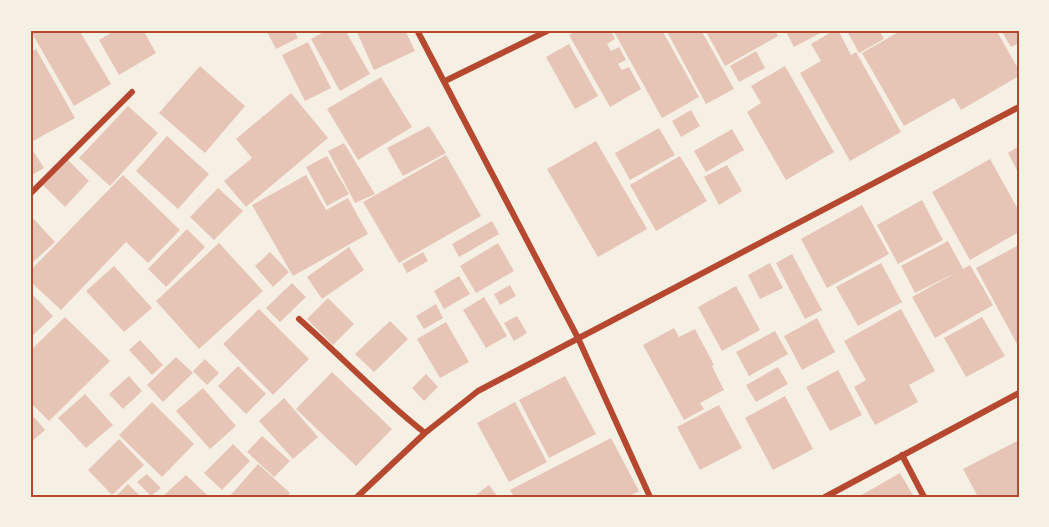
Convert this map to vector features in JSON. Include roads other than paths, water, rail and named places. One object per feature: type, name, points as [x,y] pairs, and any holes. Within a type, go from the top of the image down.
[{"type":"street","points":[[417,30],[578,338],[650,497]]},
{"type":"street","points":[[445,81],[549,30]]},
{"type":"street","points":[[30,194],[132,92]]},
{"type":"street","points":[[357,497],[425,433],[477,391],[1019,106]]},
{"type":"street","points":[[299,319],[339,354],[400,414],[425,433]]},
{"type":"street","points":[[825,497],[1019,393]]},
{"type":"street","points":[[902,455],[924,497]]}]
